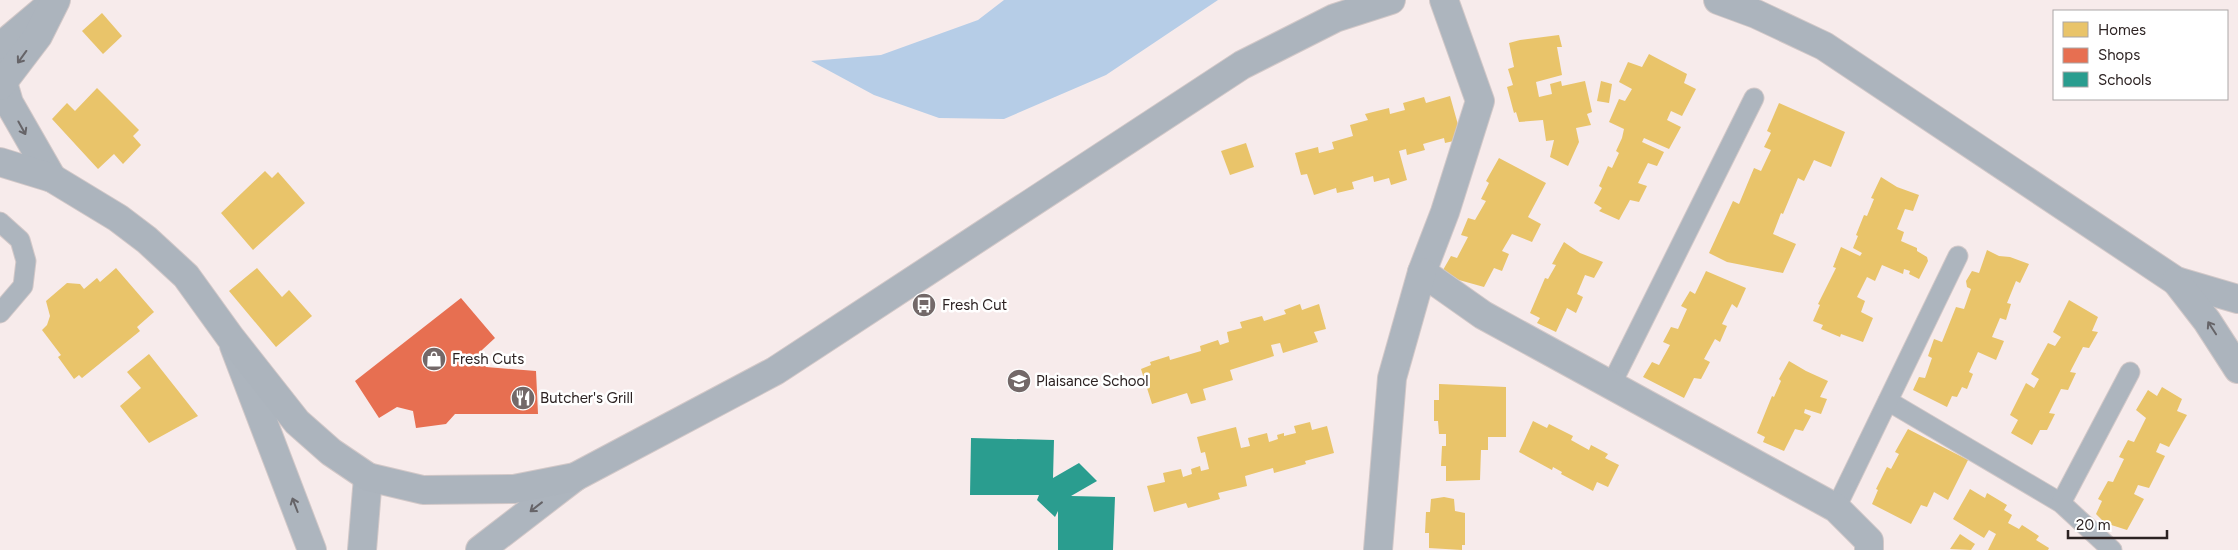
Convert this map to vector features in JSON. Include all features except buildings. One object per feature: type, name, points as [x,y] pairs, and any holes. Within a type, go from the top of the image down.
[{"type":"main road","points":[[0,47],[56,0],[38,36],[1,80],[9,103],[52,178]]},
{"type":"main road","points":[[0,162],[52,178],[118,218],[146,240],[186,276],[230,337],[298,422],[331,452],[368,477],[423,490],[514,489],[575,477],[775,371],[1242,65],[1335,18],[1391,0]]},
{"type":"main road","points":[[1718,0],[1756,14],[1824,46],[2176,281],[2238,299]]},
{"type":"main road","points":[[2176,281],[2208,321],[2238,369]]},
{"type":"street","points":[[1378,550],[1392,378],[1422,272],[1445,212],[1480,101],[1444,0]]},
{"type":"street","points":[[1422,272],[1483,315],[1836,508],[1869,541],[1869,550]]},
{"type":"street","points":[[230,337],[312,550]]},
{"type":"street","points":[[362,550],[368,477]]},
{"type":"street","points":[[480,550],[575,477]]},
{"type":"lane","points":[[1611,385],[1754,98]]},
{"type":"lane","points":[[0,222],[20,240],[26,261],[22,286],[0,313]]},
{"type":"lane","points":[[1836,508],[1958,256]]},
{"type":"lane","points":[[2061,503],[2130,372]]},
{"type":"lane","points":[[1888,401],[2061,503],[2112,550]]},
{"type":"water","points":[[1004,0],[1218,0],[1106,75],[1004,119],[939,118],[874,95],[811,61],[881,55],[978,20]]},
{"type":"place","name":"Fresh Cut","points":[[924,305]]},
{"type":"place","name":"Fresh Cuts","points":[[434,359]]},
{"type":"place","name":"Plaisance School","points":[[1019,381]]},
{"type":"place","name":"Butcher's Grill","points":[[523,398]]}]
